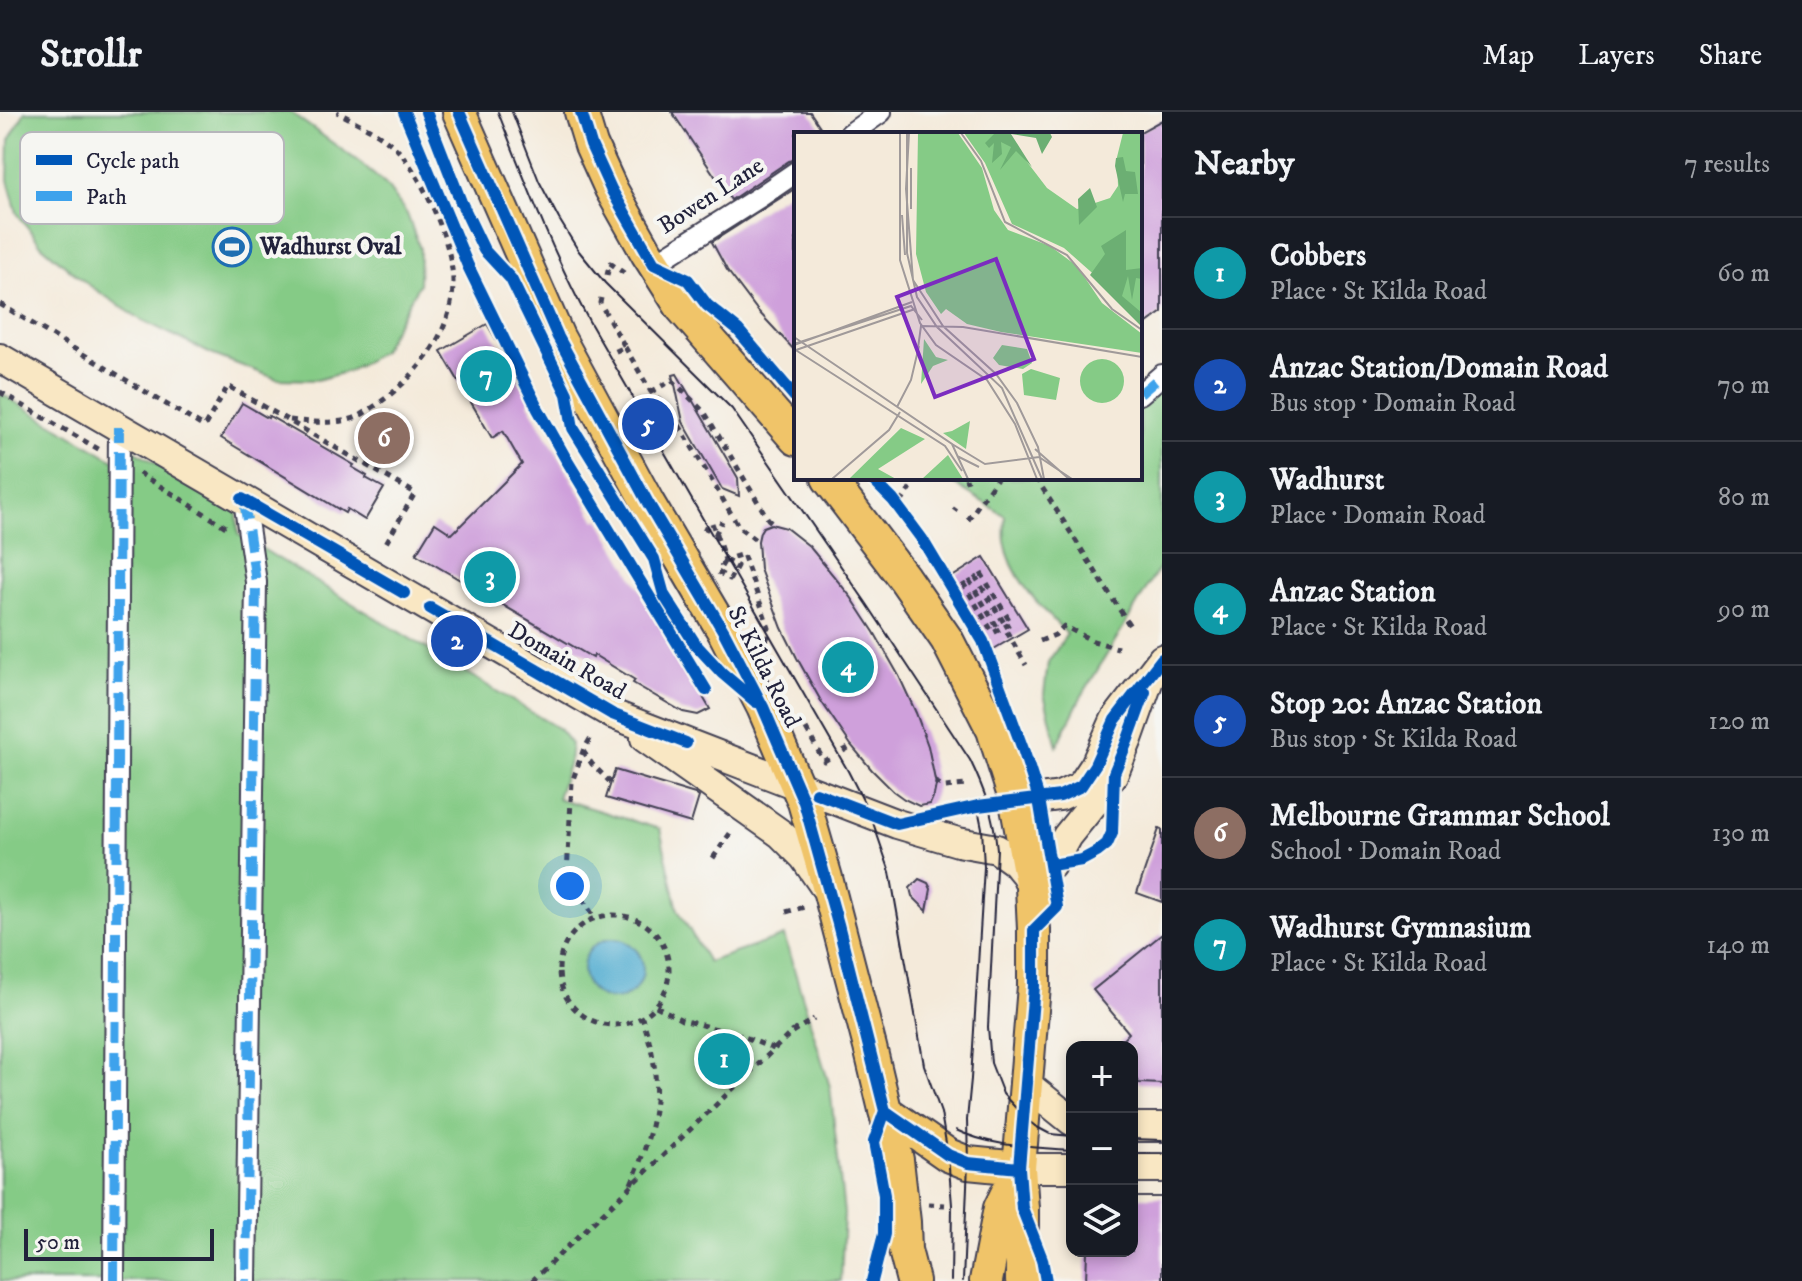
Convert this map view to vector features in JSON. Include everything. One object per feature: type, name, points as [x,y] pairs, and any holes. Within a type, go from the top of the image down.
[{"type":"main road","name":"St Kilda Road","points":[[459,112],[558,337],[648,503],[724,632],[763,707],[804,802],[897,1160],[905,1250],[913,1281]]},
{"type":"main road","points":[[581,112],[591,145],[642,270],[682,308],[794,437]]},
{"type":"main road","points":[[830,480],[947,640],[993,730],[1016,802],[1032,887],[1034,986],[1019,1168],[1022,1281]]},
{"type":"main road","points":[[885,1111],[948,1155],[968,1163],[1019,1168]]},
{"type":"main road","points":[[986,1281],[1000,1208],[1019,1168]]},
{"type":"main road","name":"St Kilda Road","points":[[895,1281],[905,1250]]},
{"type":"street","points":[[853,132],[881,112]]},
{"type":"street","name":"Bowen Lane","points":[[642,270],[794,173]]},
{"type":"street","name":"Domain Road","points":[[0,358],[612,714],[910,829],[997,849],[1015,862],[1032,887]]},
{"type":"street","points":[[1142,392],[1162,375]]},
{"type":"street","points":[[114,1281],[119,427]]},
{"type":"street","points":[[244,500],[256,582],[246,1281]]},
{"type":"street","points":[[1016,802],[1060,796],[1081,786],[1095,765],[1115,720],[1156,668]]},
{"type":"street","points":[[1032,887],[1051,865],[1067,836],[1114,773],[1156,668]]},
{"type":"street","points":[[612,714],[781,834],[804,857],[832,902]]},
{"type":"street","points":[[1026,1084],[1066,1116]]},
{"type":"street","points":[[1138,1127],[1162,1127]]},
{"type":"street","points":[[1019,1168],[1066,1168]]},
{"type":"street","points":[[1138,1168],[1162,1168]]},
{"type":"path","points":[[288,420],[317,423],[356,418],[391,396],[424,361],[448,318],[453,283],[445,237],[417,178],[401,154],[381,136],[337,112]]},
{"type":"path","points":[[425,165],[462,252]]},
{"type":"path","points":[[607,275],[610,263],[642,270]]},
{"type":"path","points":[[601,298],[600,303],[651,392],[669,408],[739,527],[758,542]]},
{"type":"path","points":[[0,304],[204,427],[228,386],[415,493],[386,543]]},
{"type":"path","points":[[614,352],[625,347]]},
{"type":"path","points":[[651,392],[672,380],[705,413],[768,519],[774,524]]},
{"type":"path","points":[[968,520],[995,480]]},
{"type":"path","points":[[1037,480],[1130,626]]},
{"type":"path","points":[[901,503],[914,483]]},
{"type":"path","points":[[887,494],[906,517]]},
{"type":"path","points":[[716,533],[722,521]]},
{"type":"path","points":[[712,523],[725,560],[743,554],[770,631]]},
{"type":"path","points":[[703,527],[716,533]]},
{"type":"path","points":[[978,574],[1011,623],[1003,628]]},
{"type":"path","points":[[961,583],[1003,628],[1026,665]]},
{"type":"path","points":[[961,583],[983,641]]},
{"type":"path","points":[[1040,641],[1055,635],[1064,626],[1093,641],[1118,648]]},
{"type":"path","points":[[590,739],[572,782],[567,874],[594,917]]},
{"type":"path","points":[[843,751],[852,746]]},
{"type":"path","points":[[583,751],[611,783]]},
{"type":"path","points":[[935,782],[945,787],[966,785]]},
{"type":"path","points":[[713,858],[733,829]]},
{"type":"path","points":[[612,914],[630,916],[647,925],[660,938],[668,955],[670,973],[666,991],[656,1006],[642,1018],[625,1025],[606,1025],[589,1020],[574,1009],[563,994],[558,976],[559,958],[566,941],[578,927],[594,917],[612,914]]},
{"type":"path","points":[[656,1006],[682,1020],[740,1035],[774,1049]]},
{"type":"path","points":[[631,1185],[646,1150],[656,1097],[652,1054],[642,1018]]},
{"type":"path","points":[[532,1281],[792,1032],[814,1019]]},
{"type":"green space","name":"Wadhurst Oval","points":[[25,112],[290,112],[386,185],[407,214],[420,249],[419,284],[381,352],[349,371],[317,380],[277,379],[211,354],[138,318],[86,283],[41,245],[25,224],[284,224],[284,132],[20,132],[20,217],[8,180],[9,140]]},
{"type":"green space","points":[[1162,384],[1162,563],[1080,699],[1057,746],[1044,694],[1048,662],[1067,634],[1029,592],[1014,568],[1005,541],[1005,516],[948,480],[1142,480],[1142,400]]},
{"type":"green space","points":[[0,393],[126,467],[127,446],[237,511],[238,534],[559,729],[571,744],[569,762],[557,798],[660,829],[678,910],[708,962],[784,936],[830,1087],[844,1213],[841,1281],[0,1281]]},
{"type":"water","points":[[613,939],[625,941],[634,948],[641,957],[641,981],[634,990],[625,997],[613,999],[601,997],[592,990],[585,981],[583,969],[585,957],[592,948],[601,941]]},
{"type":"building","points":[[672,112],[810,112],[824,132],[794,132],[794,160],[731,200]]},
{"type":"building","points":[[1162,120],[1162,312],[1142,327],[1142,132]]},
{"type":"building","points":[[794,189],[794,350],[758,311],[727,270],[712,242]]},
{"type":"building","points":[[487,324],[596,521],[599,519],[710,709],[698,715],[683,712],[633,683],[635,680],[594,655],[593,658],[416,554],[435,523],[452,534],[522,464],[503,431],[492,438],[441,351]]},
{"type":"building","points":[[677,374],[738,478],[739,496],[722,489],[683,422],[673,375]]},
{"type":"building","points":[[242,403],[354,465],[352,467],[366,478],[384,488],[365,520],[347,509],[345,513],[221,438]]},
{"type":"building","points":[[771,524],[786,528],[809,546],[851,597],[899,676],[928,746],[936,785],[930,804],[919,806],[893,791],[851,745],[821,701],[782,628],[760,569],[760,532]]},
{"type":"building","points":[[984,557],[1028,629],[992,650],[949,579]]},
{"type":"building","points":[[615,770],[695,794],[699,797],[691,823],[606,798]]},
{"type":"building","points":[[1159,829],[1162,830],[1162,902],[1137,893]]},
{"type":"building","points":[[919,879],[928,883],[931,889],[927,911],[912,896],[910,888]]},
{"type":"building","points":[[1162,934],[1162,1084],[1138,1082],[1138,1041],[1122,1041],[1129,1033],[1093,990]]},
{"type":"building","points":[[1138,1197],[1162,1197],[1162,1281],[1086,1281],[1087,1257],[1138,1257]]},
{"type":"tram line","points":[[498,112],[552,244],[589,321],[870,814],[890,872],[924,1065],[941,1113],[952,1205],[951,1281]]},
{"type":"tram line","points":[[512,112],[539,181],[578,250],[605,283],[732,409],[970,760],[988,803],[997,849],[988,1027],[991,1063],[1003,1094],[1023,1116],[1050,1134],[1066,1135]]},
{"type":"tram line","points":[[963,1281],[967,1120],[984,867],[982,828],[976,799]]},
{"type":"tram line","points":[[956,1130],[998,1143],[1066,1150]]},
{"type":"tram line","points":[[1138,1139],[1162,1140]]},
{"type":"tram line","points":[[1138,1154],[1162,1154]]},
{"type":"marked path","points":[[1142,392],[1162,375]]},
{"type":"marked path","points":[[114,1281],[119,427]]},
{"type":"marked path","points":[[244,500],[256,582],[246,1281]]},
{"type":"cycle path","points":[[404,112],[468,266],[538,409],[706,690]]},
{"type":"cycle path","points":[[426,112],[461,202],[484,250],[511,279],[567,394],[573,428],[654,559],[664,595],[696,645],[756,702]]},
{"type":"cycle path","points":[[459,112],[558,337],[648,503],[724,632],[763,707],[804,802],[885,1111],[874,1142],[884,1195],[884,1234],[872,1281]]},
{"type":"cycle path","points":[[581,112],[591,145],[611,189],[654,264],[688,280],[707,305],[738,330],[794,396]]},
{"type":"cycle path","points":[[873,480],[893,500],[922,539],[983,641],[1039,799],[1057,907],[1034,930],[1034,986],[1019,1168],[1022,1208],[1042,1259],[1046,1281]]},
{"type":"cycle path","points":[[242,499],[404,593]]},
{"type":"cycle path","points":[[430,608],[612,714],[686,743]]},
{"type":"cycle path","points":[[816,793],[897,824],[978,806],[1060,796],[1081,786],[1095,765],[1115,720],[1162,659]]},
{"type":"cycle path","points":[[1051,865],[1082,860],[1107,844],[1112,833],[1114,773],[1145,692]]},
{"type":"cycle path","points":[[885,1111],[948,1155],[968,1163],[1019,1168]]},
{"type":"place","name":"Wadhurst Oval","points":[[232,247]]},
{"type":"place","name":"Wadhurst Gymnasium","points":[[486,376]]},
{"type":"place","name":"Stop 20: Anzac Station","points":[[648,424]]},
{"type":"place","name":"Melbourne Grammar School","points":[[384,438]]},
{"type":"place","name":"Wadhurst","points":[[490,577]]},
{"type":"place","name":"Anzac Station/Domain Road","points":[[457,641]]},
{"type":"place","name":"Anzac Station","points":[[848,667]]},
{"type":"place","name":"Cobbers","points":[[724,1059]]}]
